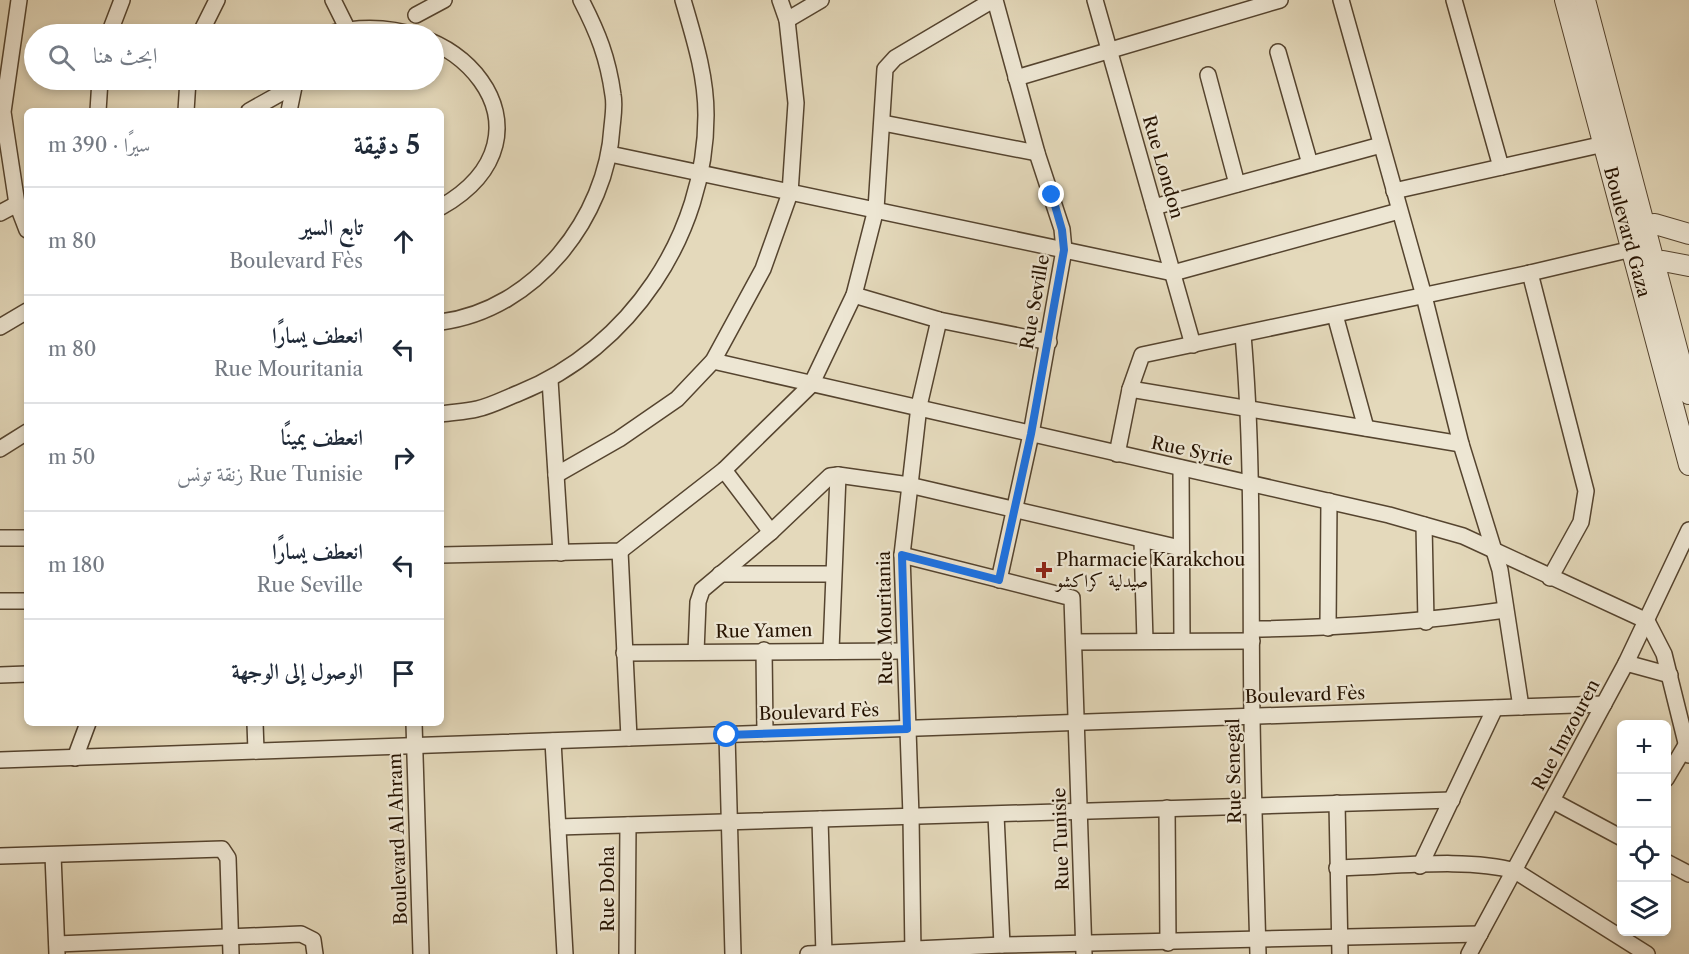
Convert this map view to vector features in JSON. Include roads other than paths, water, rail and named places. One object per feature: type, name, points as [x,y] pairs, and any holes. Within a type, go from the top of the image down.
[{"type":"street","points":[[19,0],[2,89],[1,113],[17,204],[24,222]]},
{"type":"street","points":[[113,24],[122,0]]},
{"type":"street","points":[[205,24],[217,0]]},
{"type":"street","points":[[333,0],[345,24],[380,13]]},
{"type":"street","points":[[416,15],[444,0]]},
{"type":"street","points":[[444,321],[495,305],[537,278],[575,234],[596,201],[610,154],[614,97],[602,40],[581,0]]},
{"type":"street","points":[[444,414],[479,409],[550,380],[604,342],[648,293],[681,237],[700,174],[706,115],[700,56],[683,0]]},
{"type":"street","points":[[556,475],[619,439],[677,399],[713,361],[763,269],[790,193],[796,103],[787,20],[780,0]]},
{"type":"street","points":[[787,20],[821,0]]},
{"type":"street","points":[[444,555],[620,551],[724,470],[811,386],[854,295],[876,209],[883,123],[884,75],[890,61],[994,0]]},
{"type":"street","name":"Rue Seville","points":[[994,0],[1037,153],[1062,230],[1064,250],[1031,434],[999,580]]},
{"type":"street","name":"Rue London","points":[[1095,0],[1193,345]]},
{"type":"street","points":[[1016,78],[1280,0]]},
{"type":"street","points":[[1341,0],[1424,296],[1461,444],[1500,570],[1521,707]]},
{"type":"street","points":[[1454,0],[1501,167]]},
{"type":"street","name":"Boulevard Gaza","points":[[1565,0],[1604,144],[1635,226]]},
{"type":"street","name":"Boulevard Gaza","points":[[1585,0],[1641,259],[1689,465]]},
{"type":"street","points":[[398,12],[435,21]]},
{"type":"street","points":[[444,205],[468,188],[480,172],[495,136],[495,97],[489,77],[474,52]]},
{"type":"street","points":[[1278,52],[1310,164]]},
{"type":"street","points":[[1208,75],[1237,184]]},
{"type":"street","points":[[98,108],[99,90]]},
{"type":"street","points":[[186,108],[187,90]]},
{"type":"street","points":[[254,108],[283,90]]},
{"type":"street","points":[[290,108],[293,90]]},
{"type":"street","points":[[883,123],[1037,153]]},
{"type":"street","points":[[1394,191],[1604,144]]},
{"type":"street","points":[[1154,207],[1381,145]]},
{"type":"street","points":[[610,154],[1173,273],[1399,211]]},
{"type":"street","points":[[0,213],[17,204]]},
{"type":"street","points":[[1635,226],[1665,225],[1689,234]]},
{"type":"street","points":[[1117,454],[1130,389],[1142,355],[1530,273],[1641,259],[1689,266]]},
{"type":"street","name":"Boulevard Gaza","points":[[1641,259],[1689,394]]},
{"type":"street","points":[[1530,273],[1586,491],[1581,522],[1550,578]]},
{"type":"street","points":[[854,295],[939,320],[1049,342]]},
{"type":"street","points":[[0,327],[24,313]]},
{"type":"street","points":[[1335,315],[1365,428]]},
{"type":"street","name":"Rue Mouritania","points":[[912,952],[911,816],[902,555],[919,406],[939,320]]},
{"type":"street","name":"Rue Senegal","points":[[1243,334],[1250,409],[1252,484],[1252,716],[1258,947]]},
{"type":"street","name":"Rue Syrie","points":[[713,361],[811,386],[919,406],[1117,454],[1329,501],[1464,536],[1550,578],[1647,621]]},
{"type":"street","points":[[550,380],[561,553]]},
{"type":"street","points":[[1130,389],[1461,444]]},
{"type":"street","points":[[0,449],[24,434]]},
{"type":"street","points":[[1180,468],[1182,640]]},
{"type":"street","points":[[724,470],[771,532]]},
{"type":"street","points":[[831,650],[838,475]]},
{"type":"street","points":[[696,652],[698,602],[702,591],[771,532],[823,482],[838,475],[909,485],[1180,548]]},
{"type":"street","points":[[1328,628],[1329,501]]},
{"type":"street","points":[[1424,525],[1425,622]]},
{"type":"street","name":"Rue Imzouren","points":[[1469,954],[1626,663],[1689,530]]},
{"type":"street","points":[[0,538],[24,538]]},
{"type":"street","points":[[1142,541],[1145,641]]},
{"type":"street","points":[[620,551],[629,738]]},
{"type":"street","points":[[902,555],[999,580]]},
{"type":"street","points":[[720,574],[833,574]]},
{"type":"street","name":"Rue Tunisie","points":[[999,580],[1071,598],[1084,950]]},
{"type":"street","points":[[0,601],[24,601]]},
{"type":"street","points":[[1074,642],[1182,640],[1252,635],[1425,622],[1505,610]]},
{"type":"street","points":[[1647,621],[1660,645],[1670,675],[1688,750],[1670,774]]},
{"type":"street","points":[[764,650],[765,733]]},
{"type":"street","name":"Rue Yamen","points":[[624,653],[764,650],[904,651]]},
{"type":"street","points":[[1626,663],[1670,675]]},
{"type":"street","points":[[0,675],[24,674]]},
{"type":"street","name":"Boulevard Fès","points":[[0,760],[1604,704]]},
{"type":"street","points":[[1420,866],[1495,708]]},
{"type":"street","points":[[75,758],[87,726]]},
{"type":"street","points":[[255,726],[256,751]]},
{"type":"street","name":"Boulevard Al Ahram","points":[[414,726],[421,954]]},
{"type":"street","points":[[727,735],[733,954]]},
{"type":"street","points":[[553,741],[565,954]]},
{"type":"street","points":[[558,827],[1452,800]]},
{"type":"street","points":[[1553,801],[1617,835]]},
{"type":"street","points":[[1337,803],[1340,954]]},
{"type":"street","points":[[1167,808],[1168,943]]},
{"type":"street","points":[[996,815],[1002,945]]},
{"type":"street","points":[[820,819],[824,954]]},
{"type":"street","name":"Rue Doha","points":[[627,954],[628,825]]},
{"type":"street","points":[[0,856],[222,849],[228,858],[231,954]]},
{"type":"street","points":[[53,855],[57,949],[301,934],[313,940],[315,954]]},
{"type":"street","points":[[1337,868],[1472,864],[1499,866],[1515,871],[1647,954]]},
{"type":"street","points":[[1671,865],[1689,874]]},
{"type":"street","points":[[808,954],[912,952],[1002,945],[1084,950],[1168,943],[1258,947],[1339,938],[1480,934]]},
{"type":"place","name":"Pharmacie Karakchou صيدلية كراكشو","points":[[1044,570]]}]
